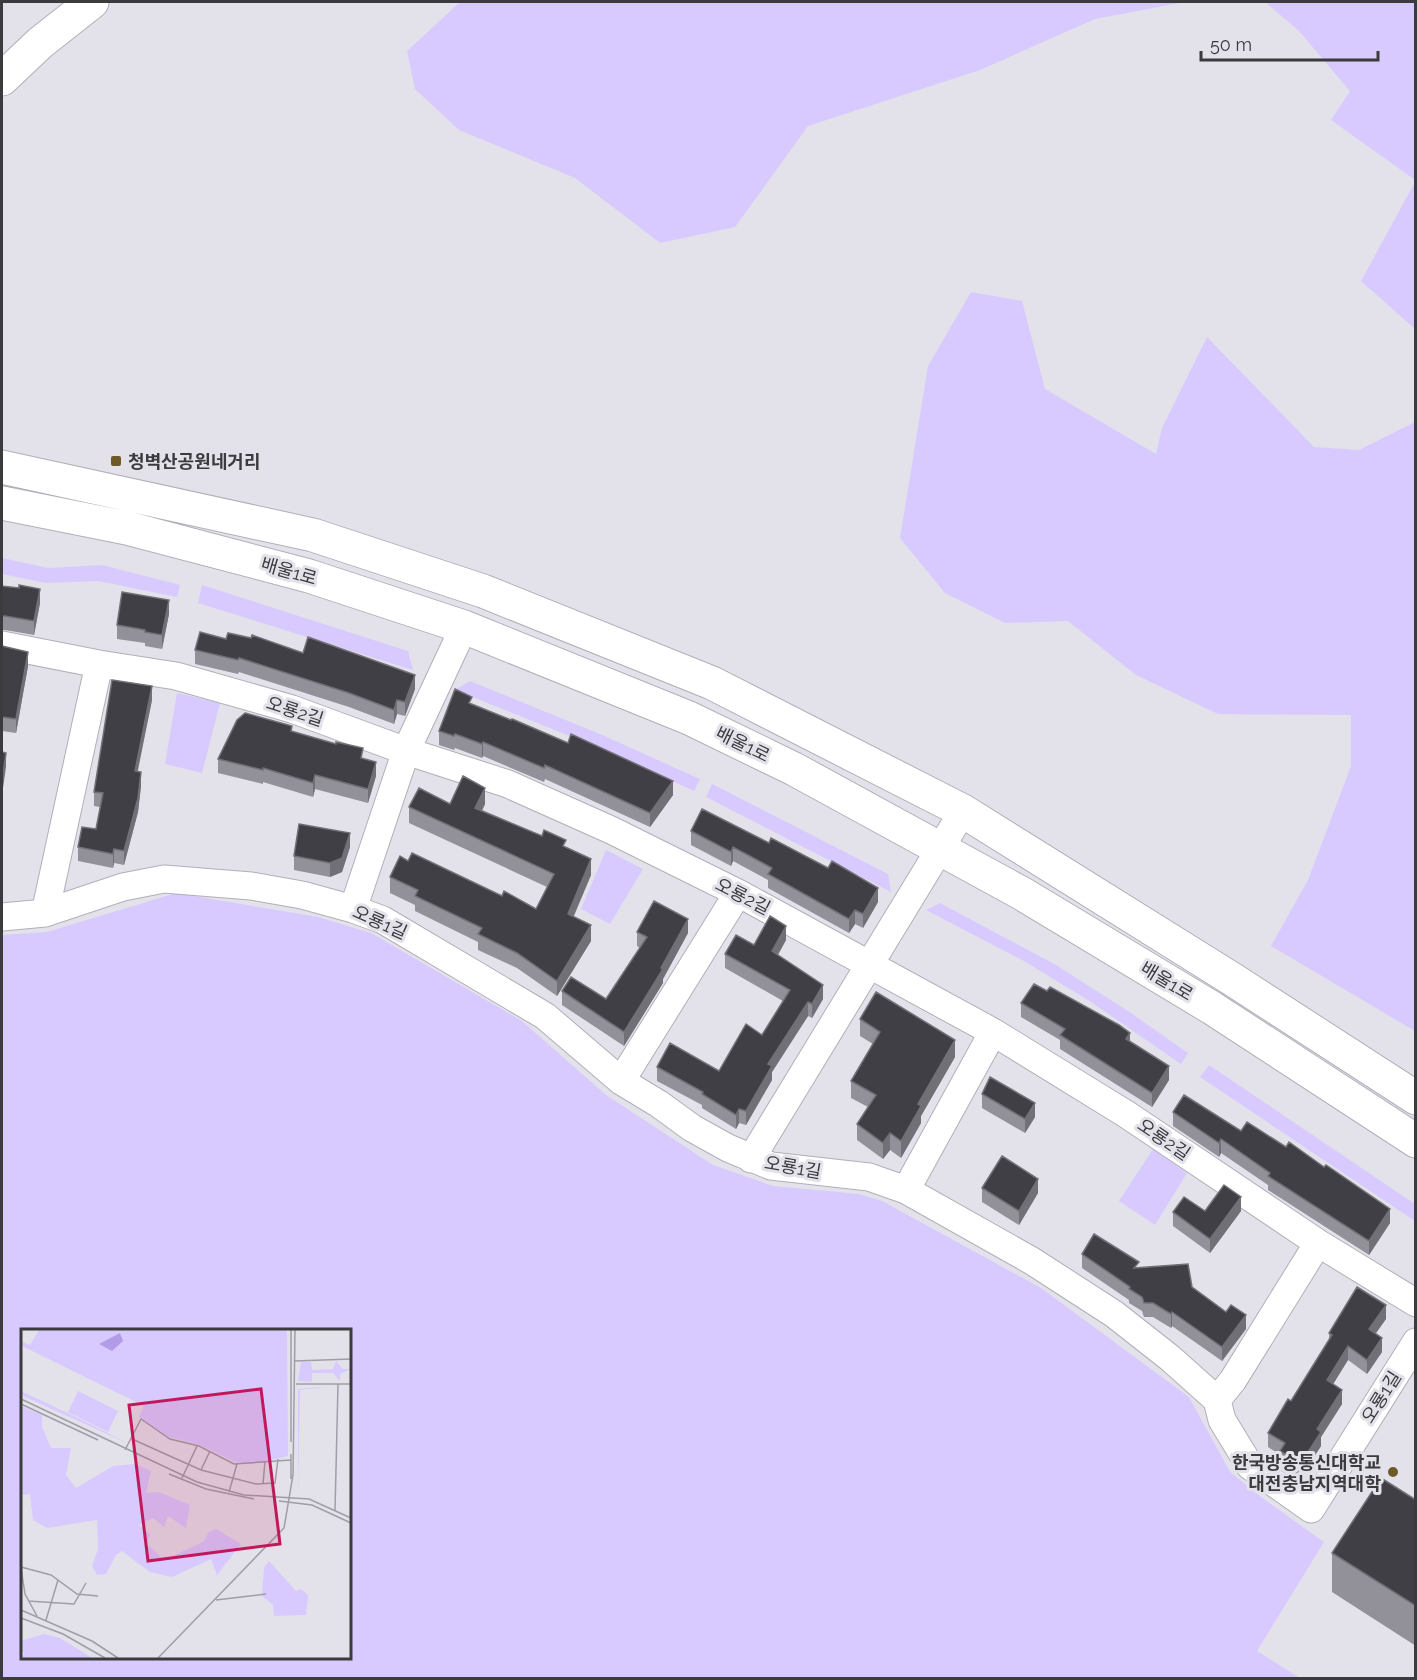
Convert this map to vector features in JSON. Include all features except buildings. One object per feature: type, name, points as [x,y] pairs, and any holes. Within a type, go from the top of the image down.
[{"type":"main road","points":[[2,79],[40,43],[92,2]]},
{"type":"main road","name":"배울1로","points":[[2,467],[313,534],[483,591],[711,683],[963,811],[1416,1098]]},
{"type":"main road","name":"배울1로","points":[[2,503],[128,528],[309,576],[464,627],[689,718],[794,769],[1021,893],[1212,1008],[1416,1141]]},
{"type":"street","points":[[353,909],[406,751],[464,627]]},
{"type":"street","name":"오룡2길","points":[[2,645],[176,676],[292,709],[406,751],[508,784],[611,830],[738,893],[993,1032],[1126,1114],[1318,1243],[1416,1303]]},
{"type":"street","points":[[45,914],[99,664]]},
{"type":"street","points":[[751,1159],[963,811]]},
{"type":"street","name":"오룡1길","points":[[2,917],[45,914],[123,887],[164,879],[251,886],[302,895],[383,920],[545,1016],[621,1082],[659,1104],[692,1128],[751,1159],[771,1166],[869,1177],[906,1190],[1032,1261],[1114,1314],[1170,1358],[1217,1400],[1222,1420],[1250,1466],[1311,1509],[1416,1342]]},
{"type":"street","points":[[621,1082],[738,893]]},
{"type":"street","points":[[906,1190],[993,1032]]},
{"type":"street","points":[[1217,1400],[1233,1380],[1318,1243]]},
{"type":"shaded area","points":[[460,2],[1185,2],[1095,19],[980,70],[808,126],[735,227],[660,243],[575,178],[459,130],[415,89],[407,51]]},
{"type":"shaded area","points":[[1265,2],[1415,2],[1415,180],[1331,120],[1350,91],[1299,31]]},
{"type":"shaded area","points":[[1415,182],[1416,329],[1361,281]]},
{"type":"shaded area","points":[[971,292],[1022,301],[1045,389],[1156,454],[1162,428],[1207,337],[1314,447],[1359,450],[1415,422],[1415,1031],[1271,946],[1308,880],[1351,766],[1351,715],[1218,714],[1136,675],[1068,621],[1005,623],[945,593],[900,538],[928,366]]},
{"type":"shaded area","points":[[2,558],[48,568],[102,565],[180,585],[177,597],[98,581],[46,583],[2,574]]},
{"type":"shaded area","points":[[202,585],[408,651],[413,670],[198,603]]},
{"type":"shaded area","points":[[470,681],[600,734],[700,779],[694,791],[592,745],[455,690]]},
{"type":"shaded area","points":[[177,693],[220,703],[202,773],[165,764]]},
{"type":"shaded area","points":[[712,784],[888,874],[891,892],[706,797]]},
{"type":"shaded area","points":[[606,850],[643,869],[610,924],[581,909]]},
{"type":"shaded area","points":[[176,893],[318,917],[371,933],[522,1021],[606,1095],[713,1165],[773,1186],[859,1194],[882,1201],[1041,1288],[1189,1397],[1230,1472],[1324,1542],[1257,1651],[1300,1678],[2,1678],[2,935],[47,932]]},
{"type":"shaded area","points":[[940,903],[1056,965],[1188,1053],[1181,1064],[1091,1002],[1024,961],[926,910]]},
{"type":"shaded area","points":[[1209,1065],[1415,1204],[1415,1221],[1200,1077]]},
{"type":"shaded area","points":[[1153,1149],[1187,1173],[1155,1225],[1119,1201]]},
{"type":"place","name":"청벽산공원네거리","points":[[116,461]]},
{"type":"place","name":"한국방송통신대학교 대전충남지역대학","points":[[1393,1472]]}]
